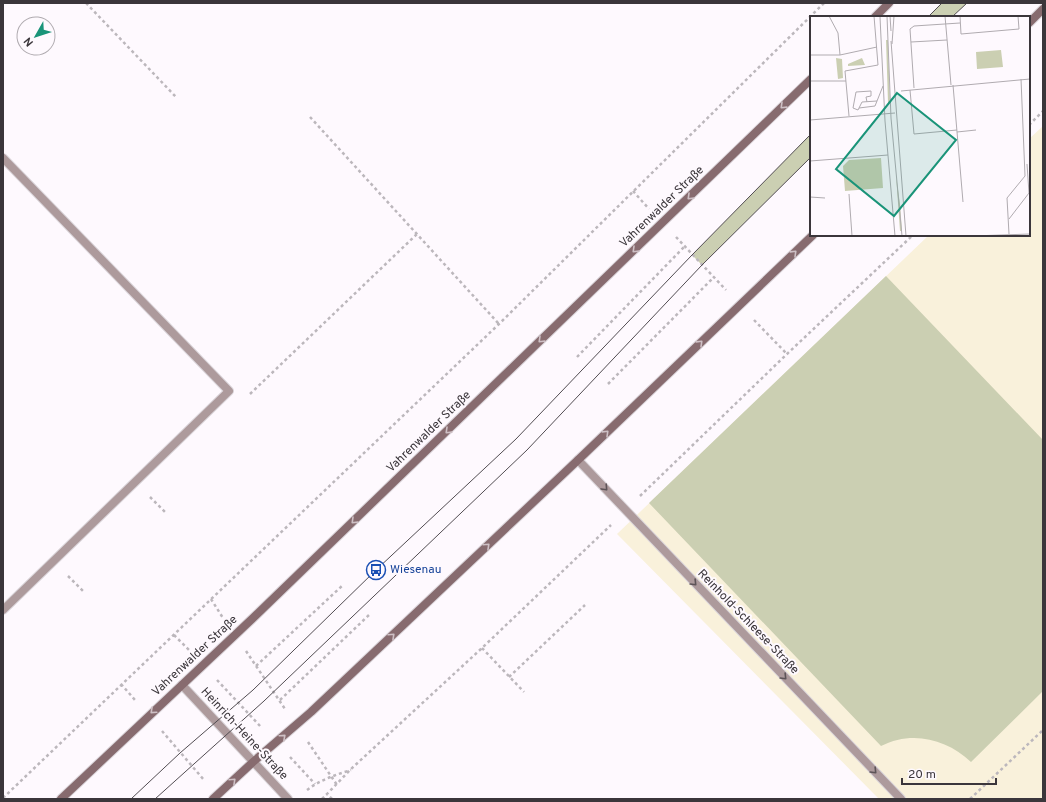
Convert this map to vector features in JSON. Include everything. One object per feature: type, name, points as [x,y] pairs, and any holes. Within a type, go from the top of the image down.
[{"type":"main road","points":[[876,16],[889,3]]},
{"type":"main road","points":[[1030,22],[1043,9]]},
{"type":"main road","name":"Vahrenwalder Straße","points":[[61,799],[203,665],[810,80]]},
{"type":"main road","points":[[215,797],[322,702],[812,236]]},
{"type":"street","points":[[3,158],[229,392],[3,610]]},
{"type":"street","name":"Reinhold-Schleese-Straße","points":[[578,460],[901,799]]},
{"type":"street","name":"Heinrich-Heine-Straße","points":[[182,685],[288,799]]},
{"type":"path","points":[[86,3],[176,96]]},
{"type":"path","points":[[811,16],[824,3]]},
{"type":"path","points":[[3,798],[499,324],[810,17]]},
{"type":"path","points":[[1030,124],[1043,111]]},
{"type":"path","points":[[310,117],[499,324]]},
{"type":"path","points":[[633,192],[787,354]]},
{"type":"path","points":[[397,253],[417,234]]},
{"type":"path","points":[[322,799],[351,769],[482,648],[626,511],[911,236]]},
{"type":"path","points":[[577,356],[685,246]]},
{"type":"path","points":[[608,384],[714,277]]},
{"type":"path","points":[[343,585],[256,666],[279,701],[370,614]]},
{"type":"path","points":[[509,677],[585,605]]},
{"type":"path","points":[[174,635],[315,784]]},
{"type":"path","points":[[482,648],[524,692]]},
{"type":"path","points":[[121,684],[215,797]]},
{"type":"path","points":[[970,799],[1043,730]]},
{"type":"path","points":[[306,792],[315,784],[351,769]]},
{"type":"path","points":[[327,794],[332,799]]},
{"type":"shaded area","points":[[1043,126],[1043,799],[879,799],[617,534],[928,236],[1030,236],[1030,138]]},
{"type":"green space","points":[[942,3],[967,3],[953,16],[929,16]]},
{"type":"green space","points":[[810,135],[810,158],[702,265],[692,255]]},
{"type":"green space","points":[[886,276],[1043,440],[1043,691],[971,762],[962,754],[929,739],[905,739],[893,741],[881,746],[649,503]]},
{"type":"tram line","points":[[929,16],[942,3]]},
{"type":"tram line","points":[[953,16],[967,3]]},
{"type":"tram line","points":[[131,799],[180,753],[253,690],[376,570],[516,439],[692,255],[810,135]]},
{"type":"tram line","points":[[155,799],[264,701],[527,450],[702,265],[810,158]]},
{"type":"place","name":"Wiesenau","points":[[376,570]]}]
